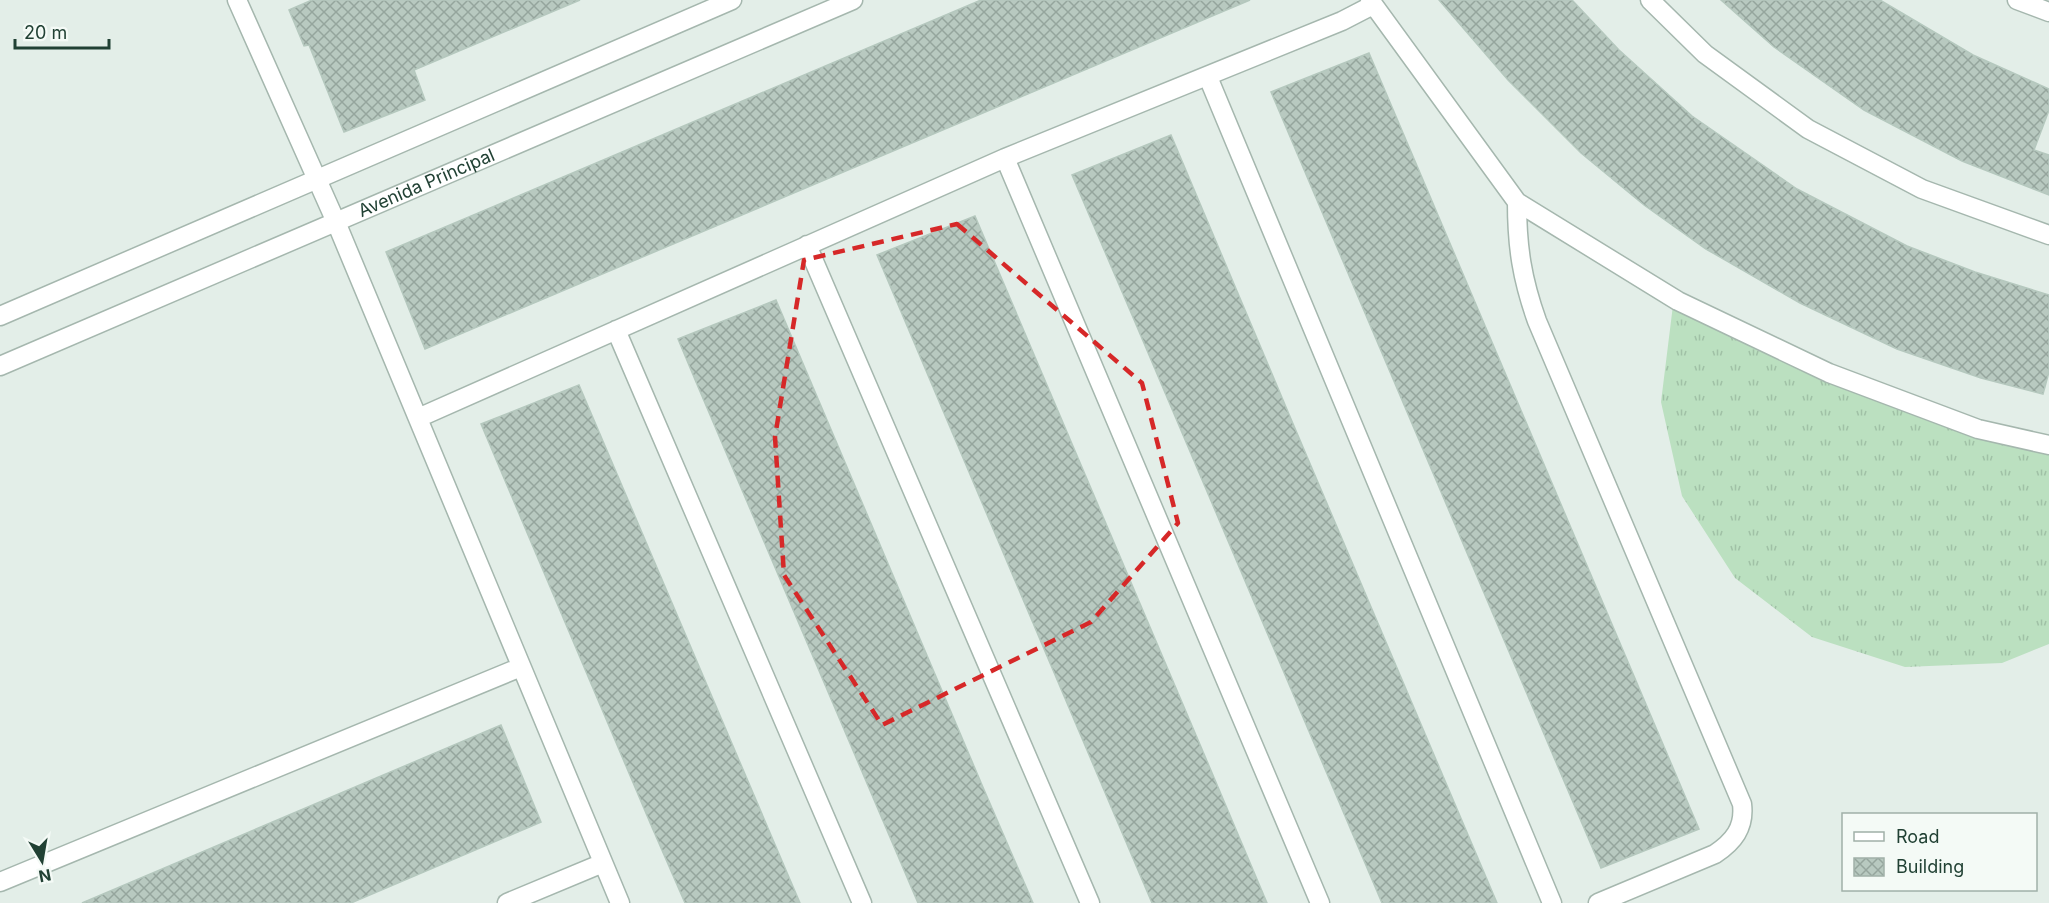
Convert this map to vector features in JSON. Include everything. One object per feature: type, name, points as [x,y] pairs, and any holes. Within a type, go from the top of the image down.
[{"type":"street","points":[[237,0],[336,222],[620,903]]},
{"type":"street","points":[[0,316],[732,0]]},
{"type":"street","name":"Avenida Principal","points":[[0,366],[853,0]]},
{"type":"street","points":[[1650,0],[1705,54],[1808,129],[1922,189],[2049,235]]},
{"type":"street","points":[[2017,0],[2049,12]]},
{"type":"street","points":[[418,418],[1005,158],[1208,77],[1371,3],[1516,202],[1678,301],[1829,373],[1978,429],[2049,445]]},
{"type":"street","points":[[1208,77],[1552,903]]},
{"type":"street","points":[[1005,158],[1320,903]]},
{"type":"street","points":[[1516,202],[1517,247],[1524,283],[1537,321],[1742,804],[1743,816],[1737,834],[1728,845],[1714,854],[1598,903]]},
{"type":"street","points":[[807,245],[1090,903]]},
{"type":"street","points":[[616,330],[862,903]]},
{"type":"street","points":[[0,882],[521,667]]},
{"type":"street","points":[[507,903],[603,863]]},
{"type":"highlighted area","points":[[957,224],[1142,383],[1178,523],[1091,622],[882,725],[784,575],[775,437],[804,260]]},
{"type":"green space","points":[[1673,305],[1796,368],[1938,423],[2049,451],[2049,644],[2002,663],[1905,667],[1812,637],[1735,578],[1682,496],[1661,402]]},
{"type":"building","points":[[312,0],[580,0],[414,70],[425,100],[344,132],[309,45],[304,46],[289,10]]},
{"type":"building","points":[[981,0],[1250,0],[425,349],[386,252]]},
{"type":"building","points":[[1439,0],[1572,0],[1619,50],[1692,116],[1797,189],[1907,246],[1975,272],[2049,295],[2049,372],[2043,394],[1981,378],[1897,349],[1800,303],[1706,249],[1644,205],[1581,153],[1508,80]]},
{"type":"building","points":[[1721,0],[1880,0],[1973,55],[2049,89],[2049,110],[2034,150],[2049,155],[2049,195],[1962,161],[1864,110],[1774,47]]},
{"type":"building","points":[[1369,53],[1699,829],[1601,868],[1271,92]]},
{"type":"building","points":[[1171,135],[1497,903],[1382,903],[1072,175]]},
{"type":"building","points":[[975,216],[1267,903],[1152,903],[1047,656],[877,255]]},
{"type":"building","points":[[776,300],[1033,903],[918,903],[678,339]]},
{"type":"building","points":[[579,385],[800,903],[685,903],[651,825],[481,424]]},
{"type":"building","points":[[501,725],[541,822],[351,903],[82,903]]}]
